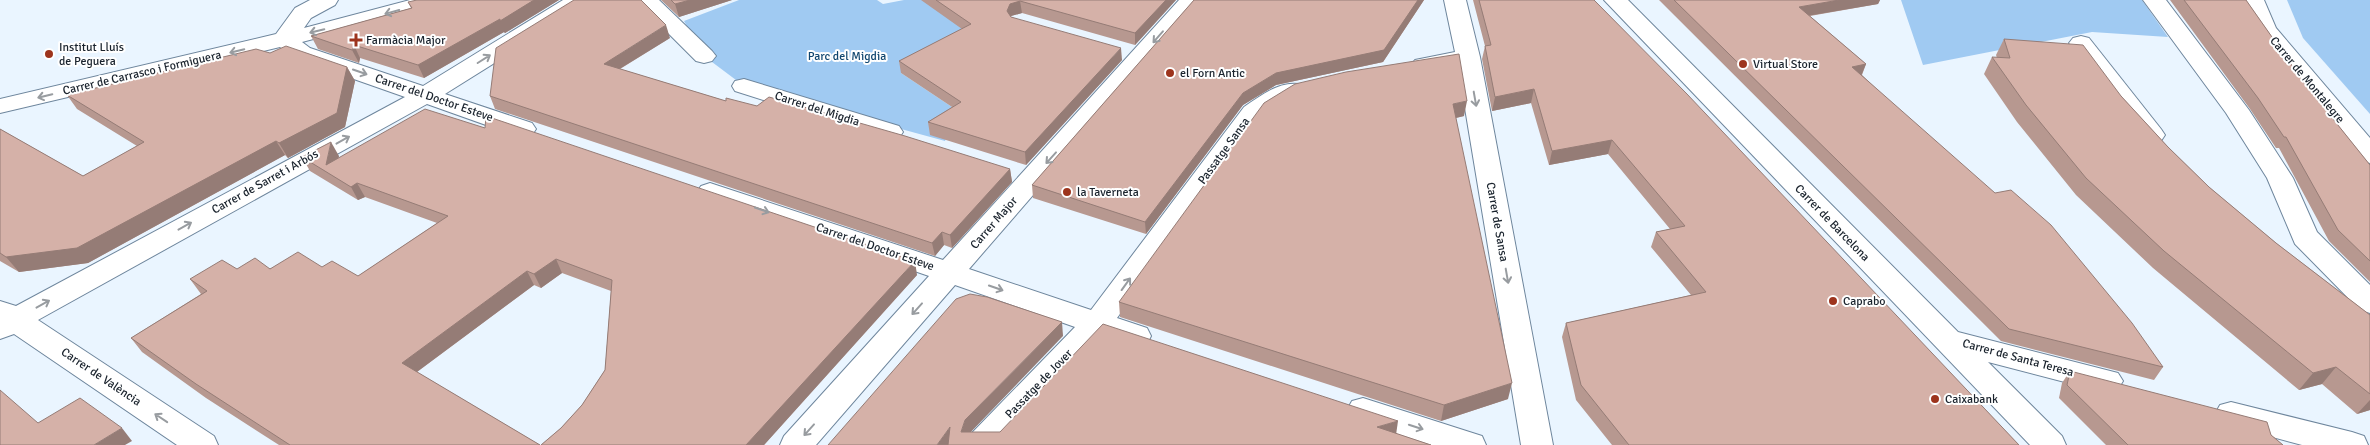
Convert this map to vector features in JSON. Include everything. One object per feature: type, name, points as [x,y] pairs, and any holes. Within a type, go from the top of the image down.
[{"type":"street","points":[[284,39],[303,13],[327,0]]},
{"type":"street","name":"Carrer de Carrasco i Formiguera","points":[[0,106],[284,39],[435,0]]},
{"type":"street","name":"Carrer de Sarret i Arbós","points":[[5,319],[424,96],[579,0]]},
{"type":"street","points":[[646,0],[704,56]]},
{"type":"street","name":"Carrer Major","points":[[796,445],[1033,178],[1132,53],[1191,0]]},
{"type":"street","name":"Carrer de Sansa","points":[[1455,0],[1468,57],[1537,445]]},
{"type":"street","name":"Carrer de Barcelona","points":[[1615,0],[2050,445]]},
{"type":"street","points":[[2154,0],[2237,110],[2280,178],[2304,237],[2370,303]]},
{"type":"street","name":"Carrer de Montalegre","points":[[2253,0],[2265,30],[2370,155]]},
{"type":"street","name":"Carrer del Doctor Esteve","points":[[284,39],[302,53],[544,136]]},
{"type":"street","points":[[2081,43],[2165,150]]},
{"type":"street","points":[[1401,68],[1468,57]]},
{"type":"street","name":"Passatge Sansa","points":[[1097,323],[1253,112],[1285,92],[1319,84]]},
{"type":"street","name":"Carrer del Migdia","points":[[744,86],[912,140]]},
{"type":"street","points":[[1006,169],[1033,178]]},
{"type":"street","name":"Carrer del Doctor Esteve","points":[[685,184],[1163,344]]},
{"type":"street","points":[[2307,274],[2370,322]]},
{"type":"street","name":"Carrer de València","points":[[5,319],[202,445]]},
{"type":"street","name":"Passatge de Jover","points":[[981,445],[1097,323]]},
{"type":"street","name":"Carrer de Santa Teresa","points":[[1946,340],[2130,387]]},
{"type":"street","points":[[1340,402],[1470,445]]},
{"type":"street","points":[[2207,407],[2352,445]]},
{"type":"green space","name":"Parc del Migdia","points":[[739,0],[877,0],[883,4],[904,0],[957,0],[1003,20],[901,73],[958,111],[945,141],[744,86],[704,56],[684,21]]},
{"type":"green space","points":[[1901,0],[2142,0],[2168,37],[2092,32],[1923,65]]},
{"type":"green space","points":[[2287,0],[2370,0],[2370,114],[2303,38]]},
{"type":"building","points":[[417,0],[534,0],[500,21],[500,19],[418,65],[354,45],[352,50],[311,36],[412,8],[408,2]]},
{"type":"building","points":[[574,0],[641,0],[666,25],[604,64],[726,101],[726,98],[757,106],[769,97],[905,136],[1010,169],[950,235],[942,232],[932,243],[490,96],[496,48]]},
{"type":"building","points":[[671,0],[690,0],[675,4]]},
{"type":"building","points":[[936,0],[1166,0],[1135,33],[1020,1],[1010,4],[1007,11],[1011,17],[1121,48],[1025,152],[928,122],[961,102],[899,61],[971,24]]},
{"type":"building","points":[[1194,0],[1418,0],[1384,50],[1276,73],[1243,93],[1145,222],[1032,185]]},
{"type":"building","points":[[1479,0],[1594,0],[1687,94],[2019,445],[1629,445],[1581,385],[1566,323],[1706,292],[1656,232],[1685,226],[1612,140],[1552,151],[1534,89],[1495,97],[1485,46],[1491,45]]},
{"type":"building","points":[[1674,0],[1839,0],[1799,7],[1866,64],[1852,67],[1995,193],[2011,190],[2051,225],[2132,323],[2163,367],[2009,329]]},
{"type":"building","points":[[2184,0],[2246,0],[2305,84],[2370,165],[2370,261],[2338,230],[2286,137],[2284,137],[2258,98]]},
{"type":"building","points":[[2004,39],[2083,45],[2121,96],[2168,147],[2209,187],[2276,243],[2370,315],[2370,394],[2336,367],[2313,373],[2164,251],[2086,178],[2026,105],[1992,57],[2010,58]]},
{"type":"building","points":[[286,46],[347,67],[337,113],[279,143],[276,141],[77,248],[6,257],[0,253],[0,129],[83,176],[144,142],[67,95],[256,49],[270,53]]},
{"type":"building","points":[[1459,54],[1467,101],[1453,104],[1512,383],[1444,405],[1119,302],[1264,103],[1295,84],[1346,72]]},
{"type":"building","points":[[425,109],[485,128],[486,116],[915,261],[746,445],[541,445],[561,428],[582,405],[605,370],[612,280],[556,259],[534,274],[527,271],[402,363],[540,445],[290,445],[196,384],[131,338],[207,291],[190,279],[222,260],[237,269],[255,258],[270,269],[298,252],[322,267],[332,261],[358,276],[448,216],[357,183],[351,187],[302,157],[331,142],[326,165]]},
{"type":"building","points":[[970,294],[987,297],[1062,322],[965,420],[961,432],[1000,432],[1103,324],[1398,421],[1377,427],[1431,445],[948,445],[950,427],[937,445],[828,445],[956,299]]},
{"type":"building","points":[[2070,371],[2267,422],[2271,435],[2283,445],[2128,445],[2067,385]]},
{"type":"building","points":[[0,390],[38,423],[80,398],[122,428],[94,445],[0,445]]},
{"type":"place","name":"Farmàcia Major","points":[[356,40]]},
{"type":"place","name":"Institut Lluís de Peguera","points":[[49,54]]},
{"type":"place","name":"Virtual Store","points":[[1743,64]]},
{"type":"place","name":"el Forn Antic","points":[[1170,73]]},
{"type":"place","name":"la Taverneta","points":[[1067,192]]},
{"type":"place","name":"Caprabo","points":[[1833,301]]},
{"type":"place","name":"Caixabank","points":[[1935,399]]}]
